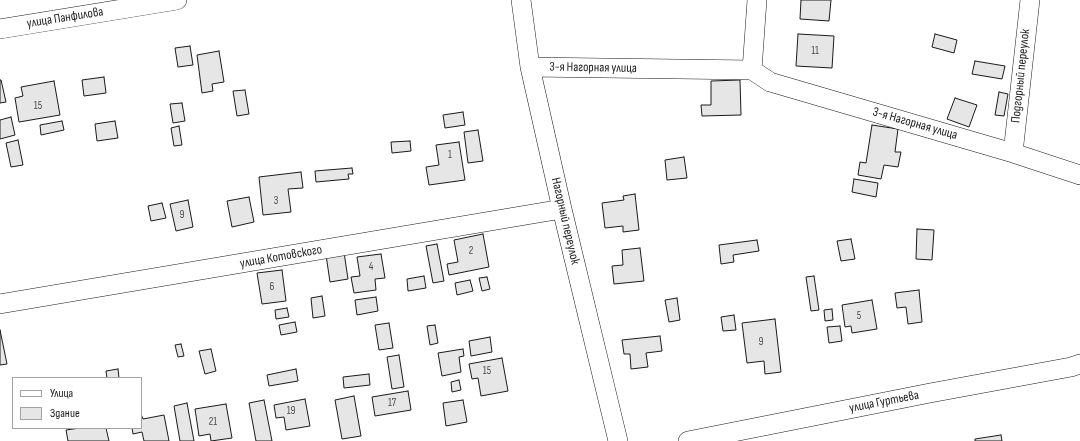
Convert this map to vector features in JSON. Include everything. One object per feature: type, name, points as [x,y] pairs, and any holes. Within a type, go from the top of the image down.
[{"type":"street","name":"улица Панфилова","points":[[0,29],[177,0]]},
{"type":"street","name":"Нагорный переулок","points":[[521,0],[530,67],[562,209],[618,441]]},
{"type":"street","points":[[752,70],[758,0]]},
{"type":"street","name":"Подгорный переулок","points":[[1013,153],[1030,0]]},
{"type":"street","name":"3-я Нагорная улица","points":[[530,67],[752,70],[770,82],[1013,153],[1080,175]]},
{"type":"street","name":"улица Котовского","points":[[0,304],[562,209]]},
{"type":"street","name":"улица Гуртьева","points":[[688,441],[930,393],[1071,367],[1080,364]]},
{"type":"building","points":[[801,0],[831,0],[829,21],[800,19]]},
{"type":"building","points":[[798,34],[834,36],[832,68],[796,66]]},
{"type":"building","points":[[935,34],[957,40],[954,53],[932,47]]},
{"type":"building","points":[[190,46],[193,65],[178,67],[175,48]]},
{"type":"building","points":[[219,51],[224,82],[212,84],[213,91],[202,93],[197,55]]},
{"type":"building","points":[[975,61],[1005,66],[1002,79],[972,74]]},
{"type":"building","points":[[104,77],[106,93],[84,96],[82,80]]},
{"type":"building","points":[[0,80],[6,102],[0,103]]},
{"type":"building","points":[[740,80],[741,115],[702,116],[701,105],[711,105],[711,81]]},
{"type":"building","points":[[54,81],[60,115],[19,122],[15,98],[23,96],[21,87]]},
{"type":"building","points":[[245,90],[249,114],[237,116],[233,91]]},
{"type":"building","points":[[999,92],[1008,94],[1004,116],[995,115]]},
{"type":"building","points":[[955,98],[977,105],[969,127],[947,119]]},
{"type":"building","points":[[182,103],[185,121],[173,123],[170,104]]},
{"type":"building","points":[[463,112],[465,125],[445,128],[443,115]]},
{"type":"building","points":[[11,117],[15,135],[0,139],[0,120]]},
{"type":"building","points":[[62,121],[64,130],[41,135],[40,125]]},
{"type":"building","points":[[115,121],[118,138],[97,141],[95,124]]},
{"type":"building","points":[[872,125],[898,129],[895,152],[901,152],[898,167],[884,165],[881,179],[858,175],[860,162],[866,163]]},
{"type":"building","points":[[179,126],[182,145],[174,146],[171,128]]},
{"type":"building","points":[[478,130],[483,161],[468,163],[464,132]]},
{"type":"building","points":[[18,140],[23,165],[11,167],[6,143]]},
{"type":"building","points":[[410,141],[411,151],[392,153],[391,142]]},
{"type":"building","points":[[459,142],[465,180],[429,185],[426,167],[439,165],[436,145]]},
{"type":"building","points":[[684,157],[687,178],[667,180],[665,160]]},
{"type":"building","points":[[352,168],[353,174],[348,174],[349,179],[316,182],[315,171]]},
{"type":"building","points":[[301,172],[303,188],[288,189],[291,212],[263,215],[259,177]]},
{"type":"building","points":[[854,179],[878,183],[876,197],[852,192]]},
{"type":"building","points":[[635,194],[639,230],[623,232],[623,226],[605,228],[602,203],[624,200],[623,196]]},
{"type":"building","points":[[249,197],[254,222],[232,227],[227,201]]},
{"type":"building","points":[[188,200],[193,227],[176,231],[170,204]]},
{"type":"building","points":[[162,203],[166,218],[151,221],[148,206]]},
{"type":"building","points":[[917,229],[934,230],[932,260],[916,259]]},
{"type":"building","points":[[483,234],[489,267],[449,275],[447,264],[458,262],[454,240]]},
{"type":"building","points":[[851,239],[855,259],[841,261],[837,241]]},
{"type":"building","points":[[757,240],[759,251],[733,255],[734,262],[721,264],[719,245]]},
{"type":"building","points":[[437,244],[444,281],[433,283],[426,246]]},
{"type":"building","points":[[640,248],[644,281],[614,284],[612,266],[623,265],[622,250]]},
{"type":"building","points":[[344,252],[348,279],[330,282],[326,255]]},
{"type":"building","points":[[381,254],[385,278],[375,279],[376,290],[354,293],[351,277],[360,276],[357,257]]},
{"type":"building","points":[[282,270],[286,301],[262,304],[257,273]]},
{"type":"building","points":[[424,276],[426,288],[408,291],[407,279]]},
{"type":"building","points":[[814,276],[819,310],[811,311],[806,277]]},
{"type":"building","points":[[487,277],[490,289],[482,291],[479,278]]},
{"type":"building","points":[[470,280],[473,291],[457,295],[455,283]]},
{"type":"building","points":[[919,290],[922,322],[908,324],[906,307],[897,308],[895,293]]},
{"type":"building","points":[[322,296],[325,316],[313,318],[311,298]]},
{"type":"building","points":[[376,297],[378,311],[357,315],[355,300]]},
{"type":"building","points":[[677,298],[680,320],[669,322],[665,300]]},
{"type":"building","points":[[872,300],[877,329],[852,333],[851,326],[845,327],[842,305]]},
{"type":"building","points":[[287,308],[289,317],[276,319],[275,310]]},
{"type":"building","points":[[832,309],[833,320],[825,321],[824,310]]},
{"type":"building","points":[[734,315],[736,330],[723,331],[721,317]]},
{"type":"building","points":[[775,319],[781,372],[765,374],[764,361],[747,363],[742,323]]},
{"type":"building","points":[[295,322],[297,332],[281,335],[279,325]]},
{"type":"building","points":[[389,323],[393,348],[379,350],[375,325]]},
{"type":"building","points":[[435,325],[438,343],[430,345],[427,326]]},
{"type":"building","points":[[840,326],[842,341],[829,343],[827,327]]},
{"type":"building","points":[[0,330],[7,364],[0,365]]},
{"type":"building","points":[[660,336],[662,351],[646,353],[648,367],[631,369],[630,354],[624,354],[622,340]]},
{"type":"building","points":[[490,337],[492,352],[471,356],[469,341]]},
{"type":"building","points":[[181,344],[184,356],[178,357],[175,345]]},
{"type":"building","points":[[211,349],[216,371],[205,374],[199,351]]},
{"type":"building","points":[[463,349],[464,356],[459,357],[461,372],[442,376],[438,353]]},
{"type":"building","points":[[399,355],[404,387],[392,389],[387,357]]},
{"type":"building","points":[[502,358],[508,391],[481,396],[478,378],[472,379],[469,364]]},
{"type":"building","points":[[118,369],[119,377],[107,377],[106,371]]},
{"type":"building","points":[[296,369],[298,381],[269,386],[267,375]]},
{"type":"building","points":[[369,374],[370,385],[344,388],[343,377]]},
{"type":"building","points":[[459,380],[461,390],[452,392],[451,382]]},
{"type":"building","points":[[408,391],[411,410],[375,416],[372,397]]},
{"type":"building","points":[[354,396],[361,436],[342,439],[335,400]]},
{"type":"building","points":[[305,399],[310,426],[286,430],[284,417],[276,418],[274,405]]},
{"type":"building","points":[[264,400],[272,441],[256,441],[249,403]]},
{"type":"building","points":[[463,400],[467,422],[446,426],[443,403]]},
{"type":"building","points":[[187,403],[194,441],[180,441],[174,406]]},
{"type":"building","points":[[226,404],[232,438],[211,441],[210,434],[199,436],[195,409]]},
{"type":"building","points":[[164,415],[169,441],[144,441],[142,432],[133,434],[132,429],[142,429],[142,416],[143,419]]},
{"type":"building","points":[[106,429],[109,441],[68,441],[66,430]]},
{"type":"building","points":[[1001,435],[1002,441],[975,441],[975,439]]}]
